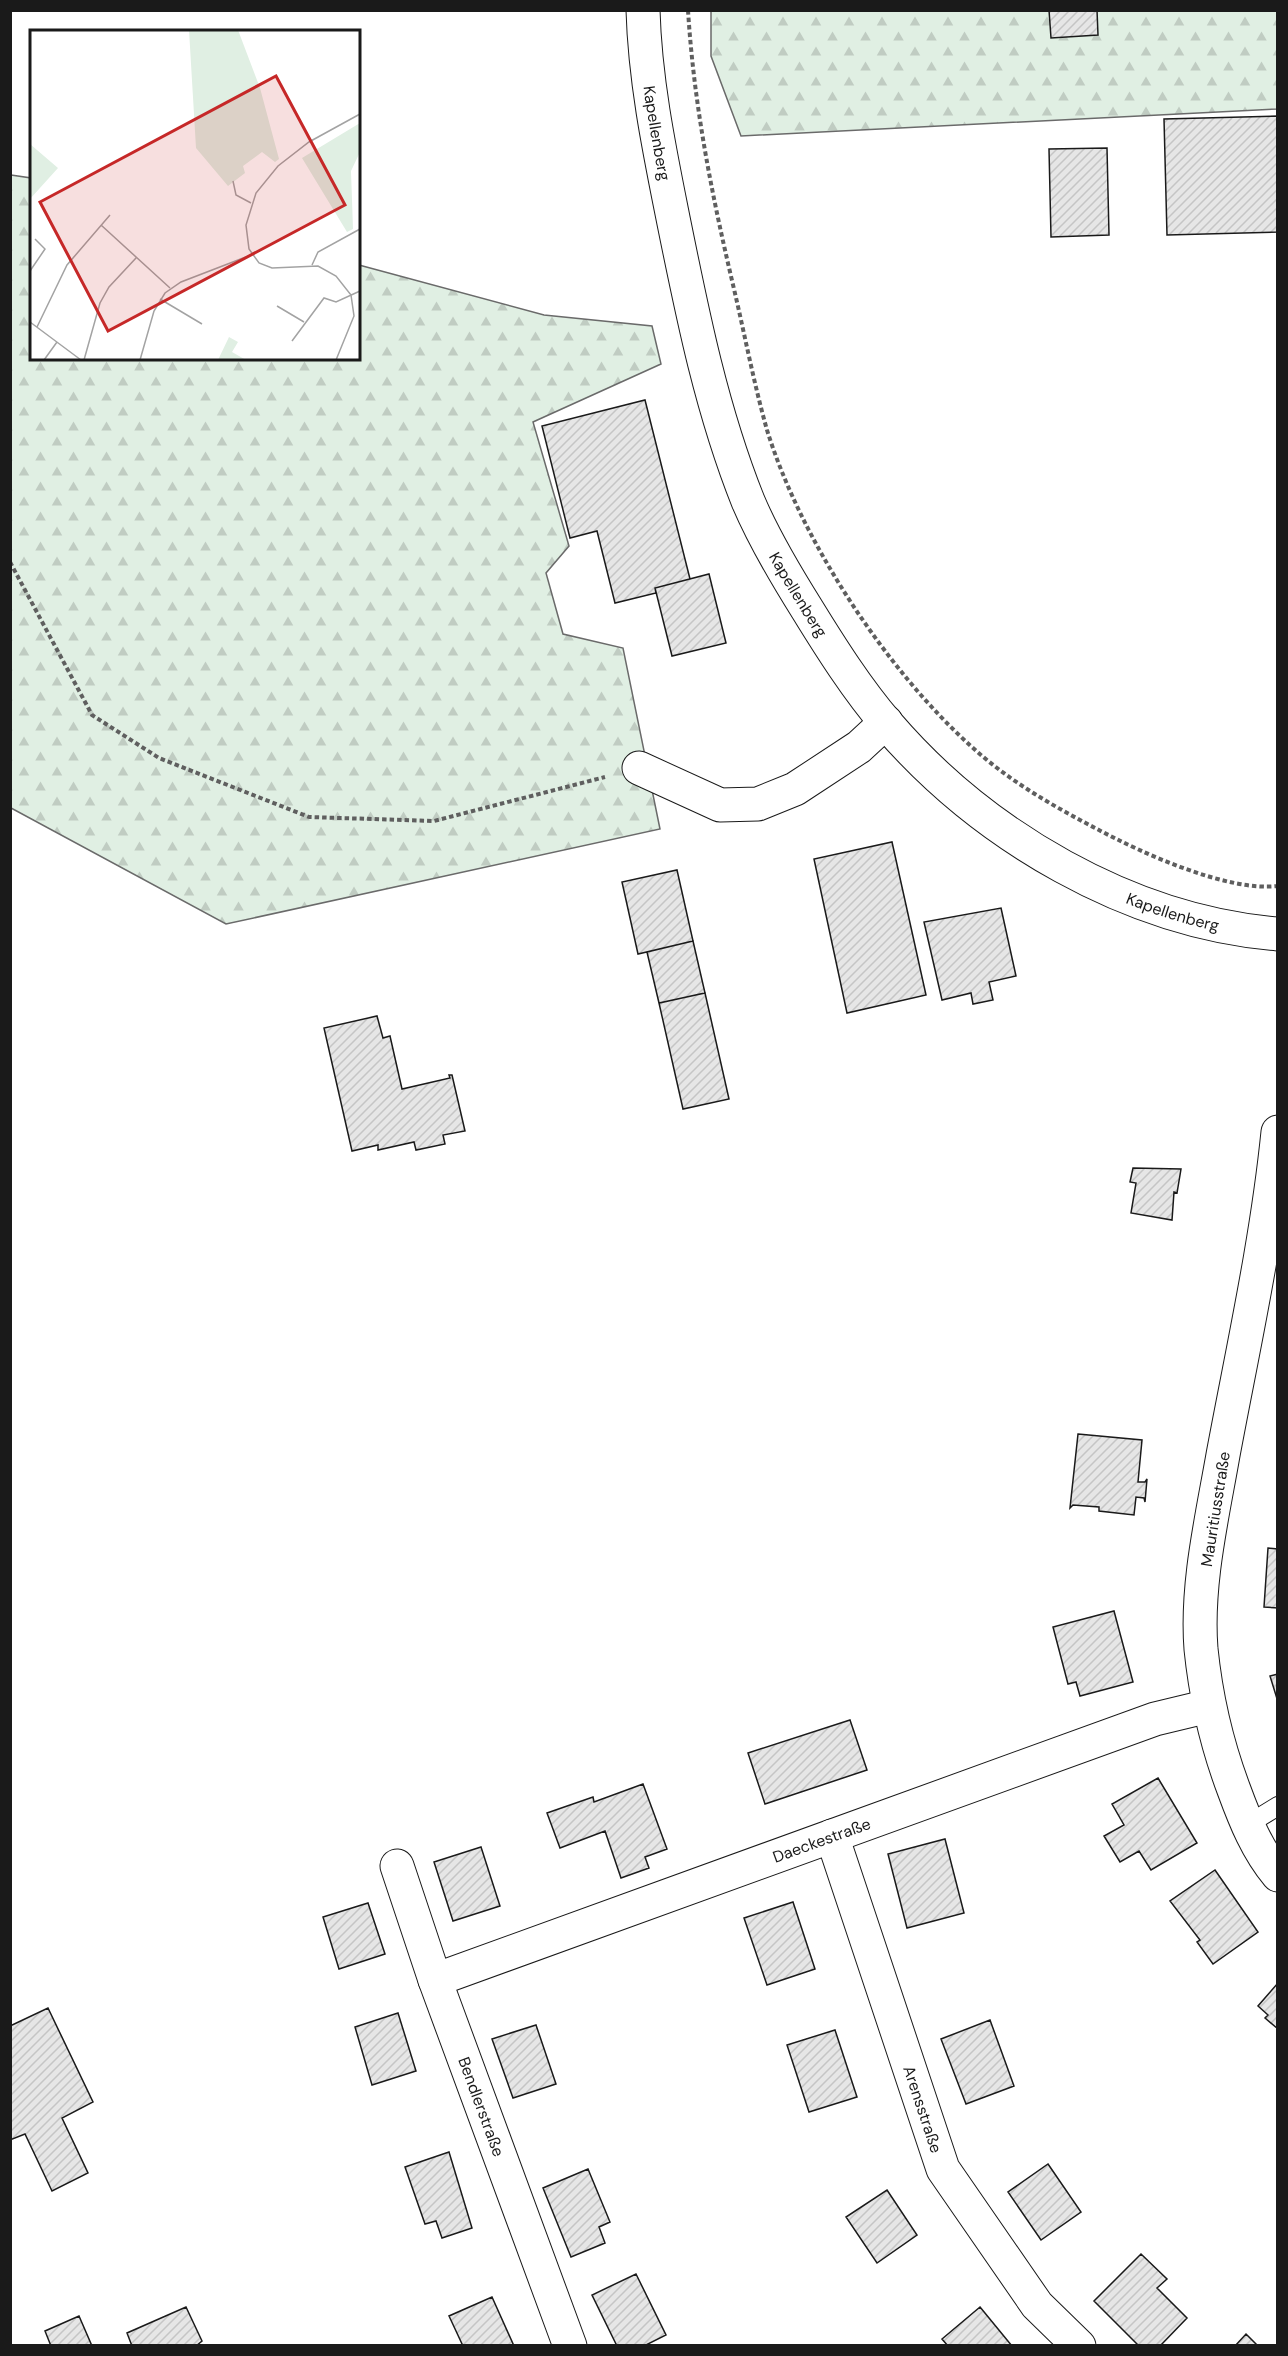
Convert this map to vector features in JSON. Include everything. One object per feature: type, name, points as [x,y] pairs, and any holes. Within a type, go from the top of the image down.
[{"type":"street","name":"Kapellenberg","points":[[643,10],[660,153],[704,363],[725,435],[749,502],[779,563],[825,638],[886,722],[915,754],[972,805],[1035,849],[1084,878],[1163,910],[1233,931],[1278,934]]},
{"type":"street","points":[[639,768],[720,806],[758,804],[795,789],[859,747],[886,722]]},
{"type":"street","name":"Mauritiusstraße","points":[[1278,1132],[1272,1193],[1212,1518],[1202,1591],[1201,1647],[1209,1706],[1222,1759],[1247,1825],[1278,1875]]},
{"type":"street","name":"Daeckestraße","points":[[435,1980],[1155,1719],[1209,1706]]},
{"type":"street","name":"Arensstraße","points":[[832,1836],[944,2169],[1037,2305],[1079,2346]]},
{"type":"street","name":"Bendlerstraße","points":[[397,1866],[435,1980],[570,2346]]},
{"type":"lane","points":[[1247,1825],[1278,1806]]},
{"type":"path","points":[[688,10],[691,56],[707,175],[767,429],[784,474],[818,546],[884,650],[946,723],[974,749],[1018,784],[1056,808],[1122,842],[1173,864],[1230,881],[1269,887],[1278,886]]},
{"type":"path","points":[[10,562],[92,715],[159,758],[309,817],[434,821],[639,768]]},
{"type":"green space","points":[[711,11],[1277,11],[1277,109],[741,136],[711,56]]},
{"type":"green space","points":[[11,175],[30,178],[30,360],[360,360],[360,265],[544,315],[652,326],[661,364],[533,422],[569,546],[546,573],[563,634],[623,648],[660,829],[226,924],[11,808]]},
{"type":"building","points":[[1049,10],[1097,10],[1098,35],[1051,38]]},
{"type":"building","points":[[1278,116],[1278,232],[1167,235],[1164,119]]},
{"type":"building","points":[[1107,148],[1109,235],[1051,237],[1049,149]]},
{"type":"building","points":[[645,400],[690,579],[655,588],[656,593],[615,603],[597,531],[570,538],[542,426]]},
{"type":"building","points":[[709,574],[726,643],[672,656],[655,588]]},
{"type":"building","points":[[892,842],[926,995],[847,1013],[814,859]]},
{"type":"building","points":[[677,870],[693,941],[638,954],[622,882]]},
{"type":"building","points":[[1001,908],[1016,976],[989,982],[993,1000],[973,1004],[971,993],[942,1000],[924,922]]},
{"type":"building","points":[[693,941],[705,993],[659,1003],[647,952]]},
{"type":"building","points":[[705,993],[729,1099],[683,1109],[659,1003]]},
{"type":"building","points":[[377,1016],[383,1038],[390,1036],[402,1089],[450,1078],[449,1075],[452,1075],[465,1131],[443,1135],[445,1144],[416,1150],[414,1142],[378,1150],[378,1145],[352,1151],[324,1028]]},
{"type":"building","points":[[1133,1168],[1181,1169],[1177,1193],[1174,1192],[1172,1220],[1131,1213],[1136,1183],[1130,1182]]},
{"type":"building","points":[[1078,1434],[1142,1440],[1138,1482],[1145,1482],[1147,1479],[1145,1502],[1144,1498],[1136,1497],[1134,1515],[1099,1511],[1099,1507],[1073,1505],[1070,1508]]},
{"type":"building","points":[[1268,1548],[1278,1549],[1278,1608],[1264,1607]]},
{"type":"building","points":[[1114,1611],[1133,1682],[1080,1696],[1076,1682],[1068,1684],[1053,1627]]},
{"type":"building","points":[[1278,1674],[1278,1702],[1270,1676]]},
{"type":"building","points":[[850,1720],[867,1770],[765,1804],[748,1753]]},
{"type":"building","points":[[1158,1778],[1197,1843],[1151,1870],[1139,1851],[1120,1862],[1104,1836],[1124,1825],[1112,1804]]},
{"type":"building","points":[[643,1784],[667,1849],[645,1857],[649,1868],[621,1878],[605,1831],[560,1848],[547,1813],[593,1797],[594,1802]]},
{"type":"building","points":[[945,1839],[964,1913],[907,1928],[888,1854]]},
{"type":"building","points":[[481,1847],[500,1906],[453,1921],[434,1862]]},
{"type":"building","points":[[1215,1870],[1258,1932],[1213,1964],[1197,1942],[1200,1940],[1170,1901]]},
{"type":"building","points":[[793,1902],[815,1969],[767,1985],[744,1918]]},
{"type":"building","points":[[368,1903],[385,1954],[339,1969],[323,1917]]},
{"type":"building","points":[[1278,1983],[1278,2029],[1265,2018],[1268,2015],[1258,2006]]},
{"type":"building","points":[[48,2008],[93,2102],[62,2118],[88,2173],[52,2191],[25,2134],[10,2140],[10,2026]]},
{"type":"building","points":[[398,2013],[416,2071],[372,2085],[355,2027]]},
{"type":"building","points":[[990,2020],[1014,2086],[966,2104],[941,2039]]},
{"type":"building","points":[[536,2025],[556,2084],[513,2098],[492,2039]]},
{"type":"building","points":[[835,2030],[857,2097],[809,2112],[787,2045]]},
{"type":"building","points":[[449,2152],[472,2228],[442,2238],[436,2221],[425,2224],[405,2167]]},
{"type":"building","points":[[1048,2164],[1081,2212],[1041,2240],[1008,2192]]},
{"type":"building","points":[[588,2169],[610,2222],[599,2227],[605,2243],[571,2257],[543,2188]]},
{"type":"building","points":[[887,2190],[917,2235],[877,2263],[846,2217]]},
{"type":"building","points":[[1141,2254],[1167,2279],[1157,2288],[1187,2318],[1160,2346],[1139,2346],[1094,2301]]},
{"type":"building","points":[[636,2274],[666,2335],[644,2346],[617,2346],[592,2295]]},
{"type":"building","points":[[492,2297],[514,2346],[463,2346],[449,2316]]},
{"type":"building","points":[[186,2307],[202,2341],[196,2346],[132,2346],[127,2333]]},
{"type":"building","points":[[980,2307],[1012,2346],[948,2346],[942,2339]]},
{"type":"building","points":[[79,2316],[92,2346],[51,2346],[45,2331]]},
{"type":"building","points":[[1246,2334],[1258,2346],[1235,2346]]}]
